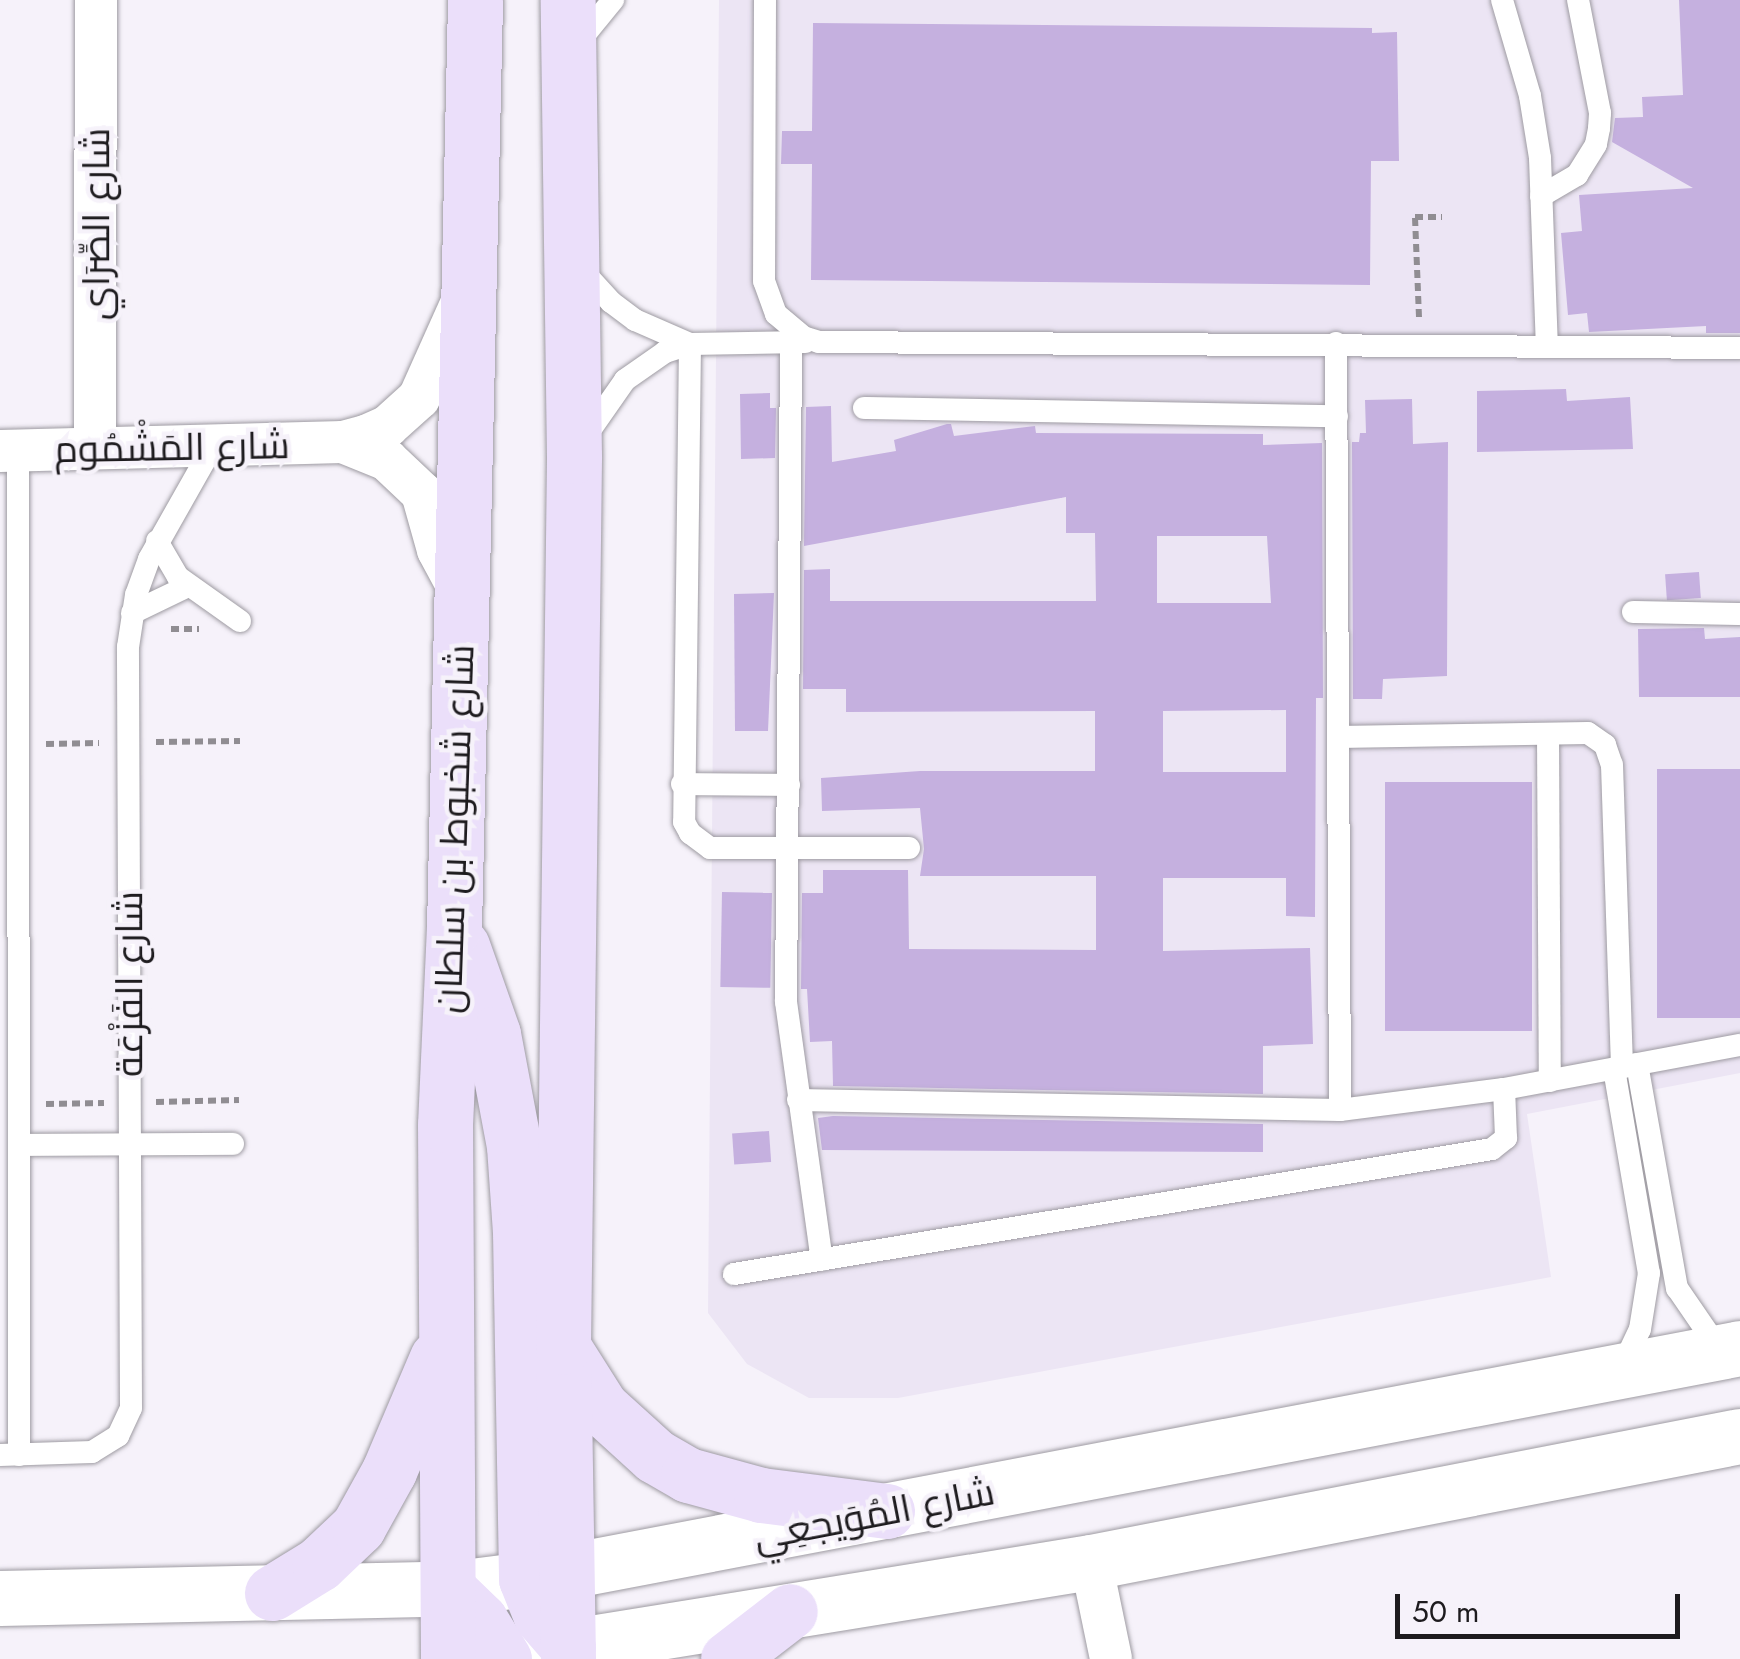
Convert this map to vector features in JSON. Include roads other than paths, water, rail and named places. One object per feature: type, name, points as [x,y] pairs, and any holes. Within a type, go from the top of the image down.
[{"type":"main road","name":"شارع شخبوط بن سلطان","points":[[448,1659],[445,1124],[454,928],[474,0]]},
{"type":"main road","points":[[546,1576],[563,1347],[574,456],[568,0]]},
{"type":"main road","points":[[454,928],[493,1034],[514,1146],[546,1576],[568,1653]]},
{"type":"main road","points":[[272,1593],[319,1564],[358,1528],[416,1414],[448,1322]]},
{"type":"main road","points":[[563,1347],[601,1408],[655,1456],[688,1476],[761,1495],[888,1511]]},
{"type":"main road","points":[[448,1590],[480,1620],[500,1658]]},
{"type":"main road","points":[[728,1659],[790,1611]]},
{"type":"street","name":"شارع الصِّرَاي","points":[[95,448],[96,0]]},
{"type":"street","name":"شارع المَشْمُوم","points":[[9,451],[343,442],[388,426],[420,398],[437,365],[449,324],[467,295]]},
{"type":"street","name":"شارع المَشْمُوم","points":[[343,442],[387,460],[422,493],[445,567],[461,593]]},
{"type":"street","name":"شارع المُوَيجعِي","points":[[0,1598],[448,1590],[546,1576],[1731,1350]]},
{"type":"street","name":"شارع المُوَيجعِي","points":[[500,1658],[568,1653],[790,1611],[1090,1562],[1740,1436]]},
{"type":"street","points":[[1090,1562],[1111,1659]]},
{"type":"lane","points":[[568,60],[613,0]]},
{"type":"lane","points":[[765,0],[764,281],[768,298],[788,326],[819,342]]},
{"type":"lane","points":[[1502,0],[1530,96],[1541,196],[1546,346]]},
{"type":"lane","points":[[1541,196],[1577,175],[1596,144],[1600,113],[1578,0]]},
{"type":"lane","points":[[572,258],[611,302],[635,320],[690,344]]},
{"type":"lane","points":[[792,343],[786,1002],[822,1260]]},
{"type":"lane","points":[[1336,343],[1340,1110]]},
{"type":"lane","points":[[574,456],[624,380],[654,359],[690,344],[1336,343],[1740,348]]},
{"type":"lane","points":[[690,344],[684,822],[699,842],[710,848],[909,848]]},
{"type":"lane","points":[[864,408],[1337,416]]},
{"type":"lane","name":"شارع الفَزْعَة","points":[[9,451],[18,1145],[9,1292],[10,1455],[92,1452],[118,1436],[127,1422],[132,1392],[131,622],[157,541],[213,446]]},
{"type":"lane","points":[[157,541],[170,566],[188,586],[240,620]]},
{"type":"lane","points":[[131,622],[188,586]]},
{"type":"lane","points":[[1632,612],[1740,614]]},
{"type":"lane","points":[[1338,738],[1588,733],[1610,754],[1624,1067],[1650,1272],[1640,1329],[1619,1372]]},
{"type":"lane","points":[[1548,734],[1550,1080]]},
{"type":"lane","points":[[682,784],[789,786]]},
{"type":"lane","points":[[798,1100],[1340,1110],[1504,1090],[1740,1046]]},
{"type":"lane","points":[[1624,1067],[1677,1288],[1731,1350]]},
{"type":"lane","points":[[734,1274],[1492,1149],[1506,1138],[1504,1090]]},
{"type":"lane","points":[[18,1145],[233,1144]]}]
